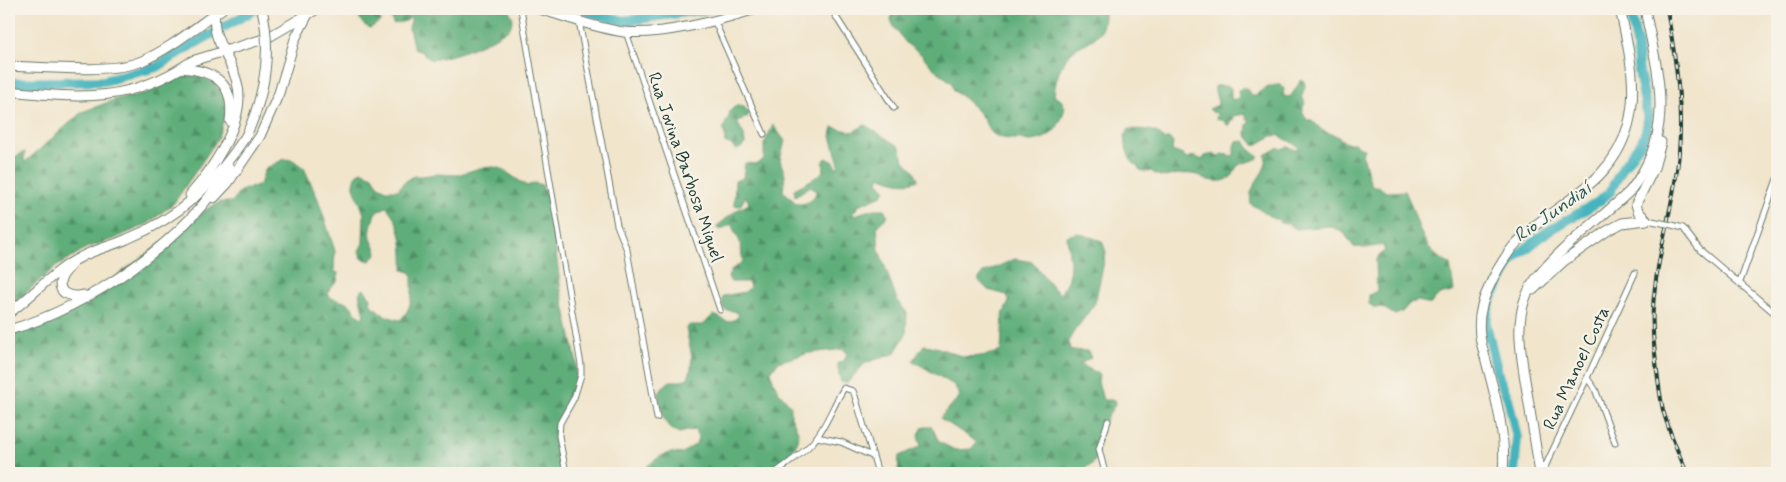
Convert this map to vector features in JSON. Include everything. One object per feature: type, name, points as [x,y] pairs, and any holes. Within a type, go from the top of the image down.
[{"type":"main road","points":[[9,313],[54,273],[74,261],[158,225],[186,205],[205,188],[234,154],[246,136],[260,101],[265,76],[267,48],[262,9]]},
{"type":"main road","points":[[9,91],[66,97],[109,95],[138,89],[192,61],[223,49],[267,38],[317,9]]},
{"type":"main road","points":[[539,9],[626,32],[653,32],[714,20],[756,9]]},
{"type":"main road","points":[[1504,473],[1504,448],[1501,424],[1479,330],[1479,316],[1484,296],[1513,248],[1534,228],[1582,192],[1603,172],[1622,142],[1628,127],[1633,96],[1631,69],[1620,9]]},
{"type":"main road","points":[[1645,9],[1664,118],[1658,155],[1636,204],[1638,211],[1649,220]]},
{"type":"main road","points":[[143,232],[159,222],[187,199],[211,170],[236,114],[239,97],[237,80],[213,27],[218,11]]},
{"type":"main road","points":[[9,66],[112,67],[141,61],[170,44],[218,11]]},
{"type":"main road","points":[[192,216],[207,205],[228,184],[260,136],[279,92],[294,39],[309,12]]},
{"type":"main road","points":[[181,68],[208,73],[221,82],[230,97],[231,110],[227,136]]},
{"type":"main road","points":[[1541,473],[1520,341],[1520,320],[1525,298],[1534,281],[1548,266],[1620,201],[1640,179],[1652,154],[1658,131],[1661,107]]},
{"type":"main road","points":[[9,330],[58,311],[97,291],[163,244],[192,216],[223,178],[234,154]]},
{"type":"main road","points":[[1525,298],[1564,261],[1607,231],[1622,223],[1649,220]]},
{"type":"main road","points":[[74,261],[61,280],[63,292],[72,297],[97,291]]},
{"type":"street","points":[[521,9],[582,375],[574,398],[560,423],[559,436],[566,473]]},
{"type":"street","points":[[831,9],[894,108]]},
{"type":"street","points":[[714,20],[764,134]]},
{"type":"street","points":[[579,21],[616,225],[628,250],[657,418]]},
{"type":"street","name":"Rua Jovina Barbosa Miguel","points":[[626,32],[720,310]]},
{"type":"street","points":[[1740,282],[1777,179]]},
{"type":"street","points":[[1649,220],[1683,228],[1700,250],[1777,315]]},
{"type":"street","name":"Rua Manoel Costa","points":[[1541,473],[1588,378],[1634,274]]},
{"type":"street","points":[[1588,378],[1595,389],[1615,444]]},
{"type":"street","points":[[775,473],[794,459],[817,437],[844,388],[850,388],[855,396],[878,473]]},
{"type":"street","points":[[1104,473],[1099,449],[1108,421]]},
{"type":"street","points":[[817,437],[841,442],[872,456]]},
{"type":"green space","points":[[354,9],[376,9],[376,14],[381,21],[370,28],[364,25]]},
{"type":"green space","points":[[398,9],[506,9],[509,10],[513,18],[510,28],[492,39],[462,52],[431,60],[422,52],[414,49],[409,28],[412,17],[406,21],[393,24],[392,19]]},
{"type":"green space","points":[[887,9],[1104,9],[1104,21],[1098,35],[1077,48],[1063,62],[1054,96],[1061,100],[1065,107],[1054,131],[1044,138],[1029,141],[1001,138],[992,133],[976,109],[954,91],[952,83],[932,67],[921,54],[907,44],[895,29],[891,20],[892,15]]},
{"type":"green space","points":[[196,75],[214,83],[224,96],[226,113],[217,140],[174,203],[149,223],[114,239],[86,248],[54,268],[9,308],[9,160],[25,152],[24,163],[82,112],[117,99],[147,93],[175,79]]},
{"type":"green space","points":[[1301,80],[1304,81],[1305,86],[1302,96],[1305,103],[1302,110],[1307,120],[1312,120],[1323,131],[1337,136],[1346,143],[1354,143],[1364,149],[1362,155],[1373,187],[1378,186],[1386,192],[1405,191],[1426,242],[1432,251],[1450,264],[1454,291],[1438,296],[1431,304],[1419,301],[1410,303],[1402,312],[1395,315],[1382,307],[1375,308],[1369,304],[1369,295],[1377,291],[1376,259],[1385,250],[1382,245],[1366,248],[1354,247],[1344,233],[1330,226],[1296,229],[1289,224],[1280,223],[1278,219],[1274,219],[1251,204],[1252,190],[1265,167],[1265,155],[1279,147],[1281,149],[1287,147],[1297,150],[1299,148],[1278,135],[1272,136],[1255,146],[1246,135],[1247,125],[1250,120],[1247,119],[1245,114],[1233,116],[1234,119],[1230,121],[1230,125],[1227,125],[1225,121],[1216,119],[1217,112],[1213,113],[1209,109],[1218,105],[1215,86],[1228,86],[1231,88],[1232,100],[1239,96],[1238,91],[1241,88],[1246,88],[1252,96],[1255,96],[1274,85],[1281,85],[1284,89],[1283,95],[1287,97],[1291,96]]},
{"type":"green space","points":[[738,104],[749,112],[748,116],[737,122],[744,135],[745,144],[736,150],[730,144],[724,142],[726,139],[724,126],[730,111]]},
{"type":"green space","points":[[773,125],[785,141],[780,160],[785,175],[783,191],[797,204],[809,202],[816,192],[811,186],[795,196],[794,189],[817,177],[824,170],[823,162],[826,158],[834,162],[837,169],[839,164],[831,136],[833,127],[852,132],[865,125],[900,147],[904,161],[914,170],[918,180],[904,183],[880,176],[878,181],[885,189],[882,195],[859,205],[851,216],[873,209],[884,209],[888,216],[877,226],[879,250],[897,300],[907,313],[906,334],[894,354],[865,363],[847,383],[841,382],[838,369],[838,363],[844,361],[847,354],[844,349],[809,353],[778,362],[770,373],[778,391],[791,406],[791,416],[798,432],[797,443],[785,460],[768,473],[648,473],[647,466],[659,457],[671,453],[681,454],[696,444],[698,437],[695,430],[679,433],[669,427],[664,418],[658,395],[670,381],[681,381],[688,378],[692,359],[686,328],[690,325],[703,325],[713,315],[727,322],[736,319],[739,314],[734,311],[725,310],[722,304],[723,296],[745,292],[750,287],[748,282],[731,282],[728,277],[732,269],[743,262],[740,242],[731,224],[720,230],[716,227],[737,210],[749,204],[746,196],[740,206],[734,205],[735,181],[743,178],[745,163],[756,164],[764,159],[764,144]]},
{"type":"green space","points":[[1129,129],[1149,130],[1157,133],[1164,140],[1169,138],[1173,143],[1172,151],[1183,155],[1186,159],[1194,156],[1202,160],[1205,156],[1214,154],[1218,157],[1221,154],[1234,156],[1234,146],[1237,142],[1245,141],[1248,148],[1258,158],[1239,165],[1230,178],[1223,181],[1207,180],[1201,176],[1189,174],[1163,177],[1151,171],[1144,172],[1131,161],[1125,136]]},
{"type":"green space","points":[[284,159],[293,160],[304,168],[318,199],[335,251],[334,271],[338,273],[337,282],[330,288],[328,294],[331,298],[348,303],[361,318],[364,315],[359,293],[364,289],[371,298],[370,304],[385,316],[400,320],[405,315],[410,304],[412,273],[403,270],[403,253],[399,228],[396,220],[386,207],[375,213],[371,229],[371,238],[377,253],[370,261],[361,258],[359,251],[363,243],[364,214],[354,187],[354,179],[361,171],[373,176],[379,186],[386,190],[398,190],[403,183],[414,176],[457,175],[480,168],[494,167],[502,169],[527,186],[534,183],[542,185],[547,197],[561,291],[576,359],[576,381],[557,423],[557,445],[562,473],[9,473],[9,331],[76,306],[210,207],[221,202],[232,202],[240,191],[258,185],[261,182],[265,169]]},
{"type":"green space","points":[[1078,233],[1102,241],[1106,252],[1095,303],[1071,336],[1069,343],[1070,350],[1088,351],[1091,358],[1080,364],[1099,374],[1098,382],[1103,400],[1115,400],[1115,405],[1103,424],[1096,459],[1092,464],[1077,473],[898,473],[899,456],[921,446],[918,436],[923,427],[932,427],[939,442],[955,450],[971,449],[977,442],[940,418],[960,396],[954,385],[913,361],[924,345],[967,357],[982,356],[1001,351],[1003,314],[1009,302],[1007,295],[988,290],[978,280],[983,273],[1015,259],[1033,262],[1051,286],[1060,294],[1069,279],[1070,262],[1067,236]]},
{"type":"waterway","name":"Rio Jundiaí","points":[[9,83],[104,81],[157,67],[256,9]]},
{"type":"waterway","name":"Rio Jundiaí","points":[[578,9],[624,21],[706,9]]},
{"type":"waterway","name":"Rio Jundiaí","points":[[1514,473],[1517,438],[1508,398],[1499,378],[1486,324],[1488,309],[1493,295],[1513,259],[1547,232],[1598,202],[1610,192],[1623,167],[1642,141],[1648,118],[1638,66],[1637,43],[1629,9]]},
{"type":"railway","points":[[1667,9],[1678,80],[1680,134],[1674,191],[1655,288],[1653,331],[1663,410],[1687,473]]}]
